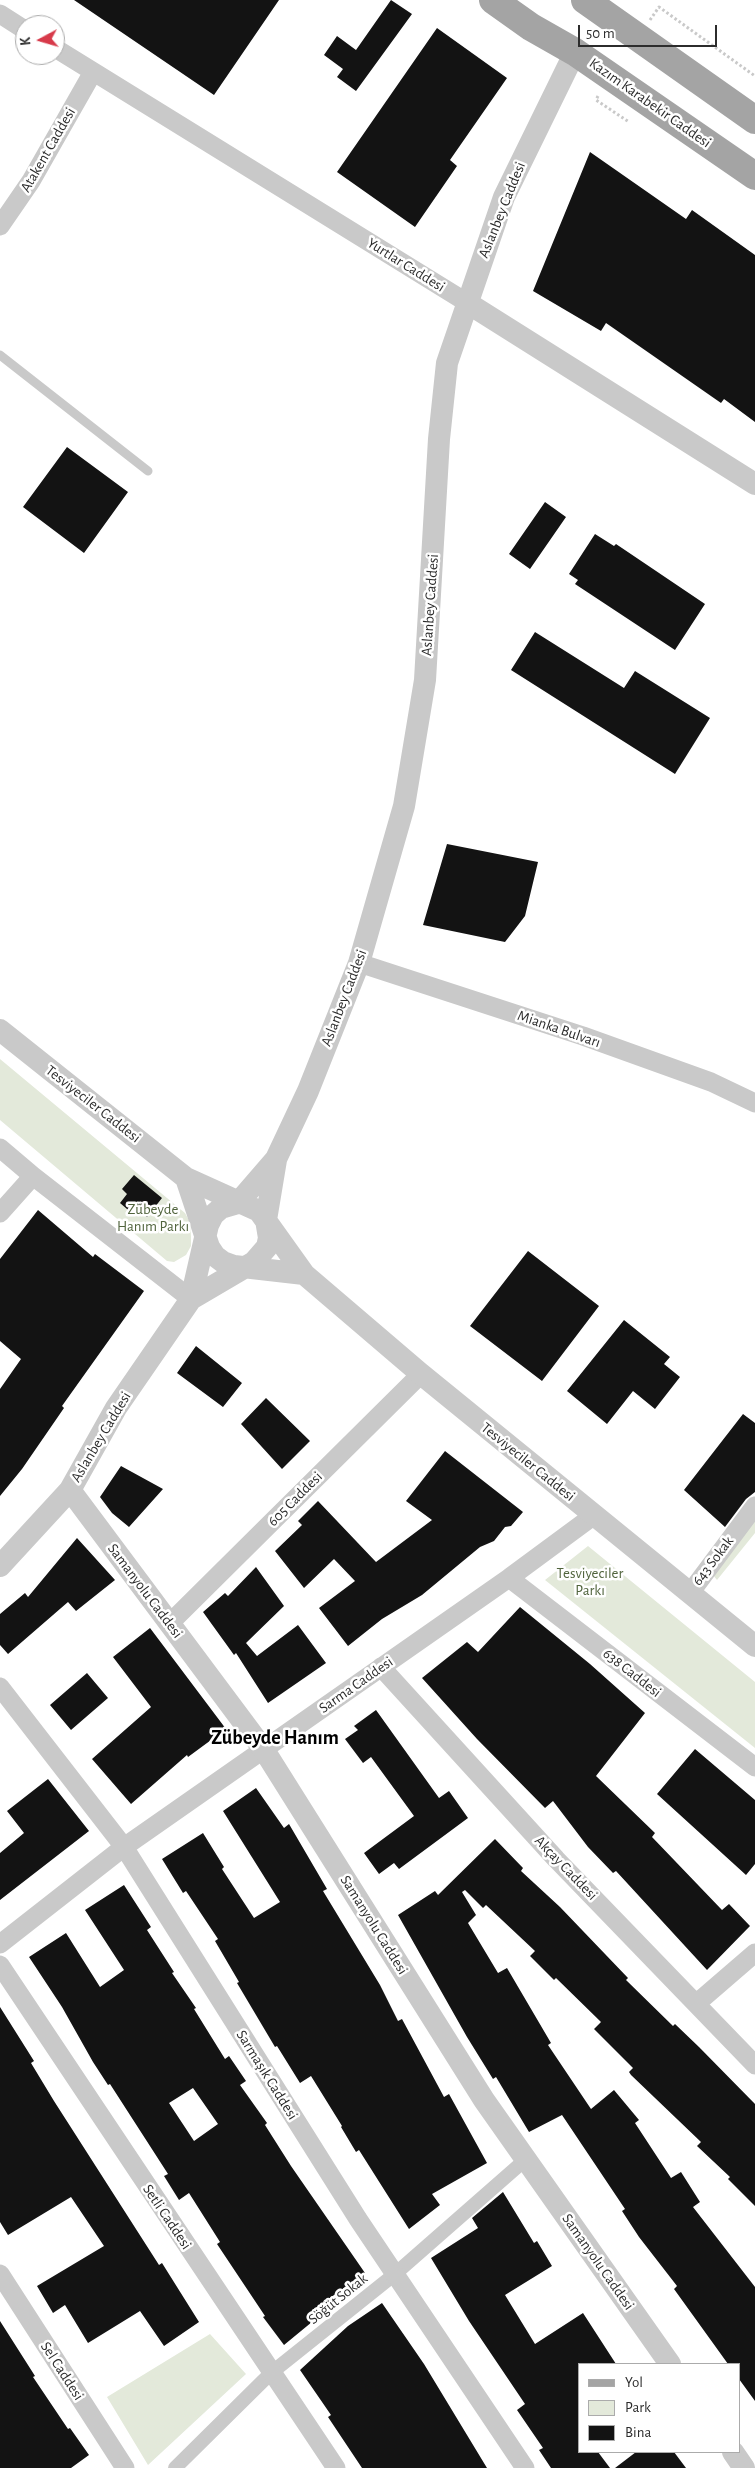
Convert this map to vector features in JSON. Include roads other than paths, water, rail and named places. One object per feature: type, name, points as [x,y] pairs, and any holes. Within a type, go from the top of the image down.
[{"type":"main road","points":[[470,0],[531,27]]},
{"type":"main road","name":"Kazım Karabekir Caddesi","points":[[492,0],[531,27],[575,52],[755,176]]},
{"type":"main road","points":[[585,0],[611,9],[755,120]]},
{"type":"street","points":[[0,14],[15,24]]},
{"type":"street","name":"Aslanbey Caddesi","points":[[276,1159],[308,1091],[360,963],[404,806],[425,680],[439,439],[447,363],[466,302],[504,197],[575,52]]},
{"type":"street","name":"Yurtlar Caddesi","points":[[65,54],[466,302],[755,484]]},
{"type":"street","name":"Atakent Caddesi","points":[[0,226],[31,181],[93,72]]},
{"type":"street","name":"Mianka Bulvarı","points":[[360,963],[583,1036],[711,1082],[755,1102]]},
{"type":"street","name":"Tesviyeciler Caddesi","points":[[0,1030],[186,1178],[238,1203]]},
{"type":"street","points":[[0,1148],[32,1176],[192,1299]]},
{"type":"street","points":[[238,1203],[276,1159]]},
{"type":"street","points":[[192,1299],[244,1266],[254,1262],[267,1247],[269,1238],[266,1220],[276,1159]]},
{"type":"street","points":[[0,1213],[32,1176]]},
{"type":"street","points":[[186,1178],[214,1256],[234,1266],[304,1274]]},
{"type":"street","points":[[192,1299],[208,1225],[213,1215],[221,1208],[238,1203],[250,1206],[266,1220]]},
{"type":"street","name":"Tesviyeciler Caddesi","points":[[266,1220],[304,1274],[421,1374],[593,1516],[755,1646]]},
{"type":"street","name":"Aslanbey Caddesi","points":[[0,1566],[70,1490],[116,1408],[192,1299]]},
{"type":"street","name":"605 Caddesi","points":[[170,1623],[421,1374]]},
{"type":"street","name":"Samanyolu Caddesi","points":[[70,1490],[264,1750],[484,2100],[669,2363]]},
{"type":"street","name":"643 Sokak","points":[[690,1593],[755,1506]]},
{"type":"street","name":"Sarma Caddesi","points":[[0,1944],[124,1848],[509,1578],[593,1516]]},
{"type":"street","name":"638 Caddesi","points":[[509,1578],[755,1767]]},
{"type":"street","name":"Akçay Caddesi","points":[[381,1667],[556,1858],[755,2065]]},
{"type":"street","name":"Sarmaşık Caddesi","points":[[0,1687],[124,1848],[395,2274],[525,2468]]},
{"type":"street","points":[[697,2003],[755,1953]]},
{"type":"street","name":"Setli Caddesi","points":[[0,1966],[336,2468]]},
{"type":"street","name":"Söğüt Sokak","points":[[175,2468],[271,2373],[395,2274],[525,2160]]},
{"type":"street","name":"Sel Caddesi","points":[[0,2274],[125,2468]]},
{"type":"street","points":[[734,2453],[744,2468]]},
{"type":"lane","points":[[0,356],[148,471]]},
{"type":"district","name":"Zübeyde Hanım","points":[[275,1738]]},
{"type":"park label","name":"Zübeyde Hanım Parkı","points":[[153,1218]]},
{"type":"park label","name":"Tesviyeciler Parkı","points":[[590,1582]]}]
